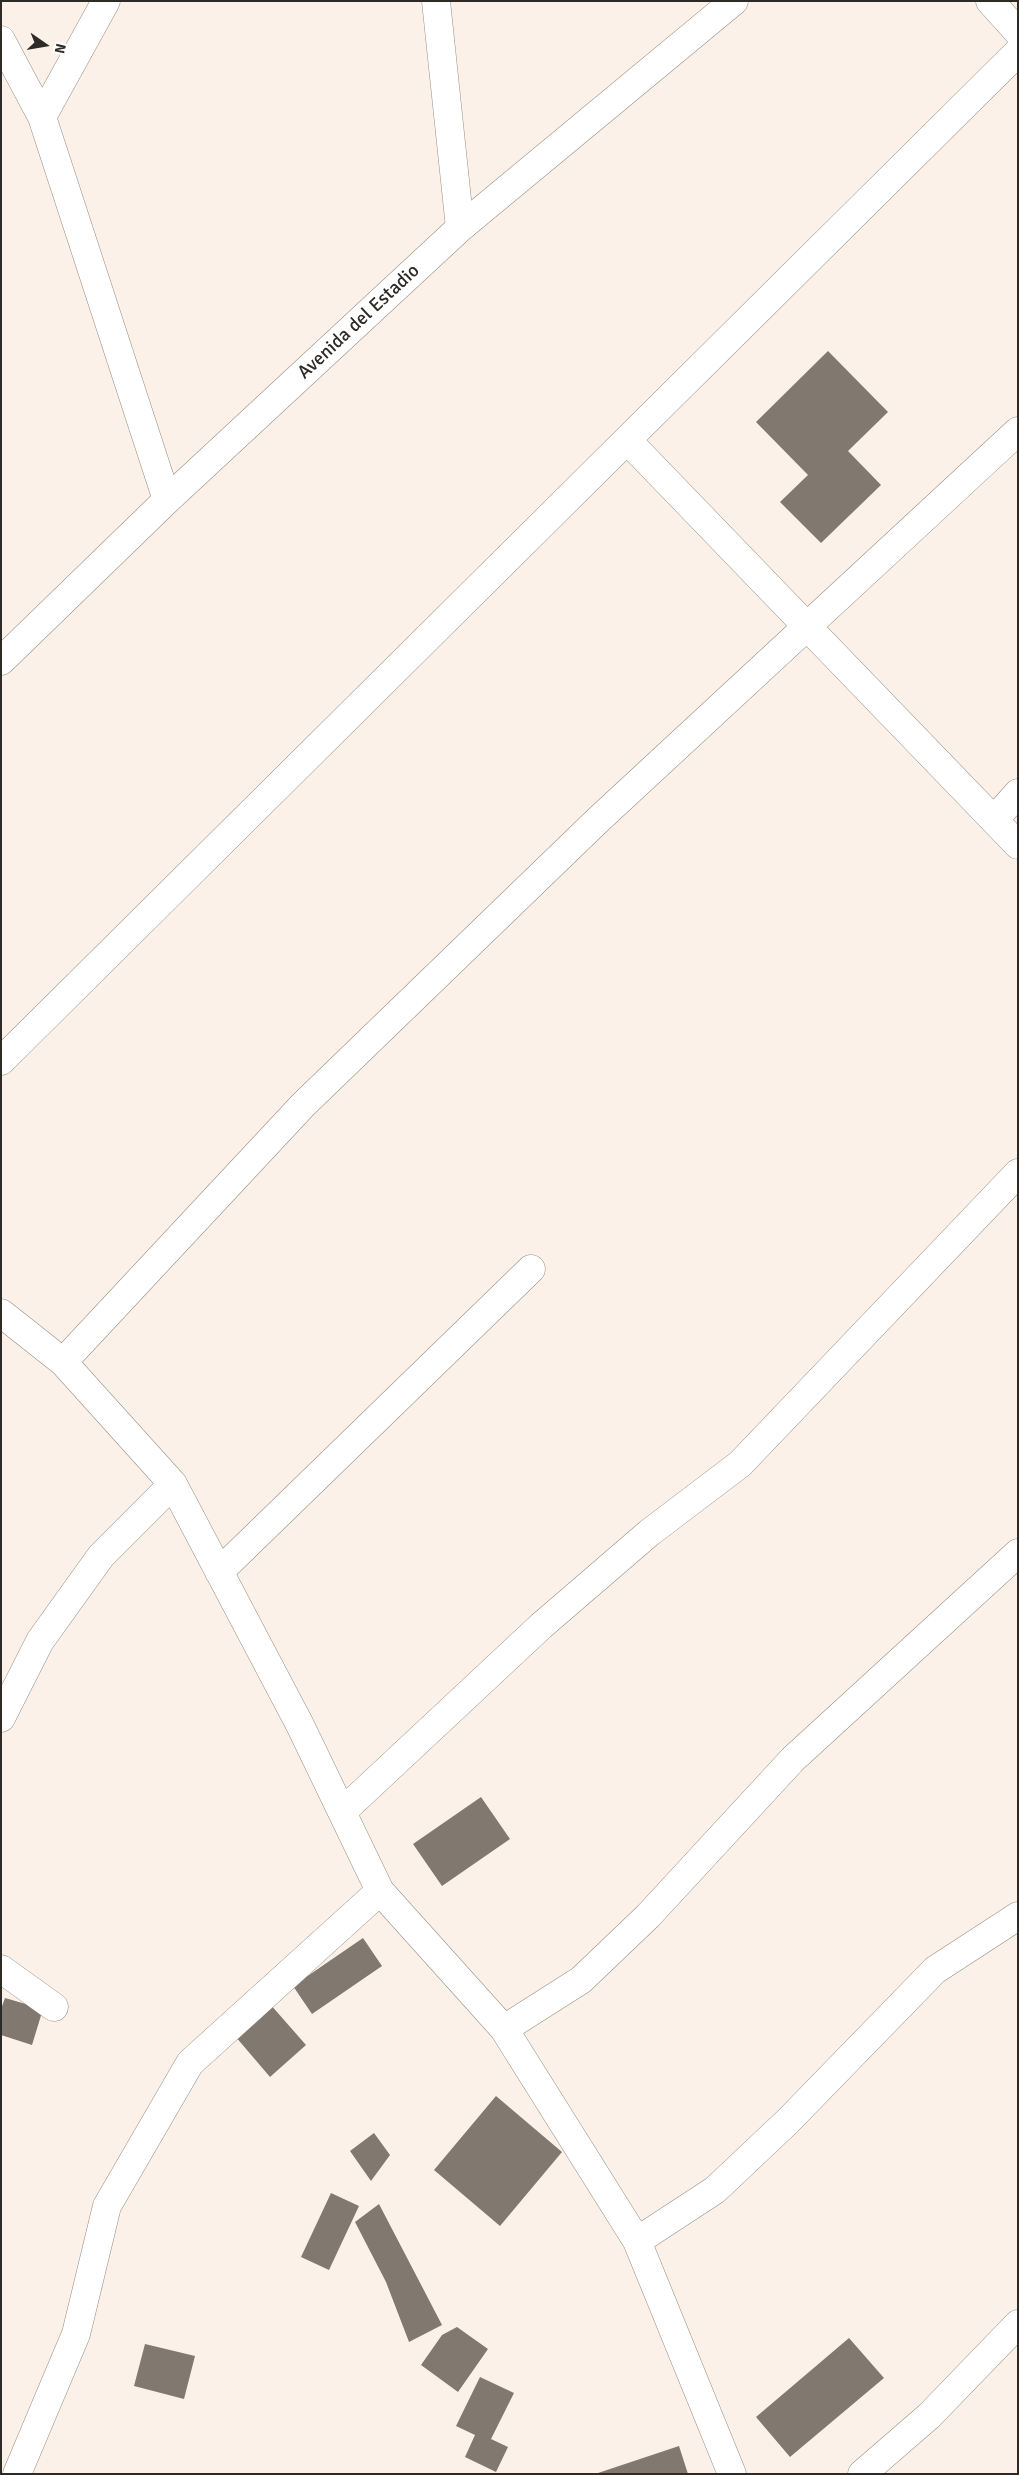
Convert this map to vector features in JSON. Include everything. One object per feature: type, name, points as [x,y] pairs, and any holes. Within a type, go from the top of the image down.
[{"type":"street","points":[[42,117],[106,1]]},
{"type":"street","points":[[436,1],[460,228]]},
{"type":"street","name":"Avenida del Estadio","points":[[3,656],[166,500],[460,228],[734,1]]},
{"type":"street","points":[[990,1],[1018,32]]},
{"type":"street","points":[[1,40],[42,117],[166,500]]},
{"type":"street","points":[[1,1061],[1018,52]]},
{"type":"street","points":[[63,1362],[303,1105],[598,820],[1018,431]]},
{"type":"street","points":[[627,440],[1018,845]]},
{"type":"street","points":[[994,820],[1018,793]]},
{"type":"street","points":[[342,1812],[549,1620],[648,1533],[740,1464],[1018,1173]]},
{"type":"street","points":[[219,1572],[531,1269]]},
{"type":"street","points":[[1,1313],[63,1362],[173,1484],[300,1725],[380,1892],[504,2029],[637,2241],[732,2474]]},
{"type":"street","points":[[1,1718],[40,1641],[101,1556],[173,1484]]},
{"type":"street","points":[[504,2029],[581,1980],[648,1916],[792,1758],[1018,1553]]},
{"type":"street","points":[[16,2474],[76,2334],[107,2206],[190,2064],[380,1892]]},
{"type":"street","points":[[637,2241],[715,2190],[788,2121],[935,1970],[1018,1916]]},
{"type":"street","points":[[1,1969],[54,2007]]},
{"type":"street","points":[[862,2474],[929,2416],[1018,2324]]},
{"type":"building","points":[[828,351],[888,412],[848,451],[881,485],[821,543],[780,502],[808,475],[756,422]]},
{"type":"building","points":[[481,1797],[510,1839],[442,1886],[413,1844]]},
{"type":"building","points":[[363,1938],[382,1966],[312,2014],[293,1986]]},
{"type":"building","points":[[5,1998],[43,2009],[32,2045],[1,2035],[1,2009]]},
{"type":"building","points":[[270,2004],[306,2045],[270,2077],[235,2036]]},
{"type":"building","points":[[496,2096],[562,2152],[500,2226],[434,2170]]},
{"type":"building","points":[[374,2133],[390,2155],[371,2181],[350,2151]]},
{"type":"building","points":[[331,2193],[359,2206],[329,2270],[301,2257]]},
{"type":"building","points":[[379,2204],[442,2325],[409,2342],[386,2282],[355,2222]]},
{"type":"building","points":[[457,2327],[488,2349],[458,2392],[421,2365],[442,2335]]},
{"type":"building","points":[[849,2338],[884,2378],[790,2457],[756,2417]]},
{"type":"building","points":[[145,2344],[195,2356],[184,2399],[134,2386]]},
{"type":"building","points":[[480,2377],[514,2393],[491,2439],[508,2447],[496,2472],[465,2457],[475,2435],[456,2426]]},
{"type":"building","points":[[679,2446],[688,2474],[598,2474],[598,2473]]}]
